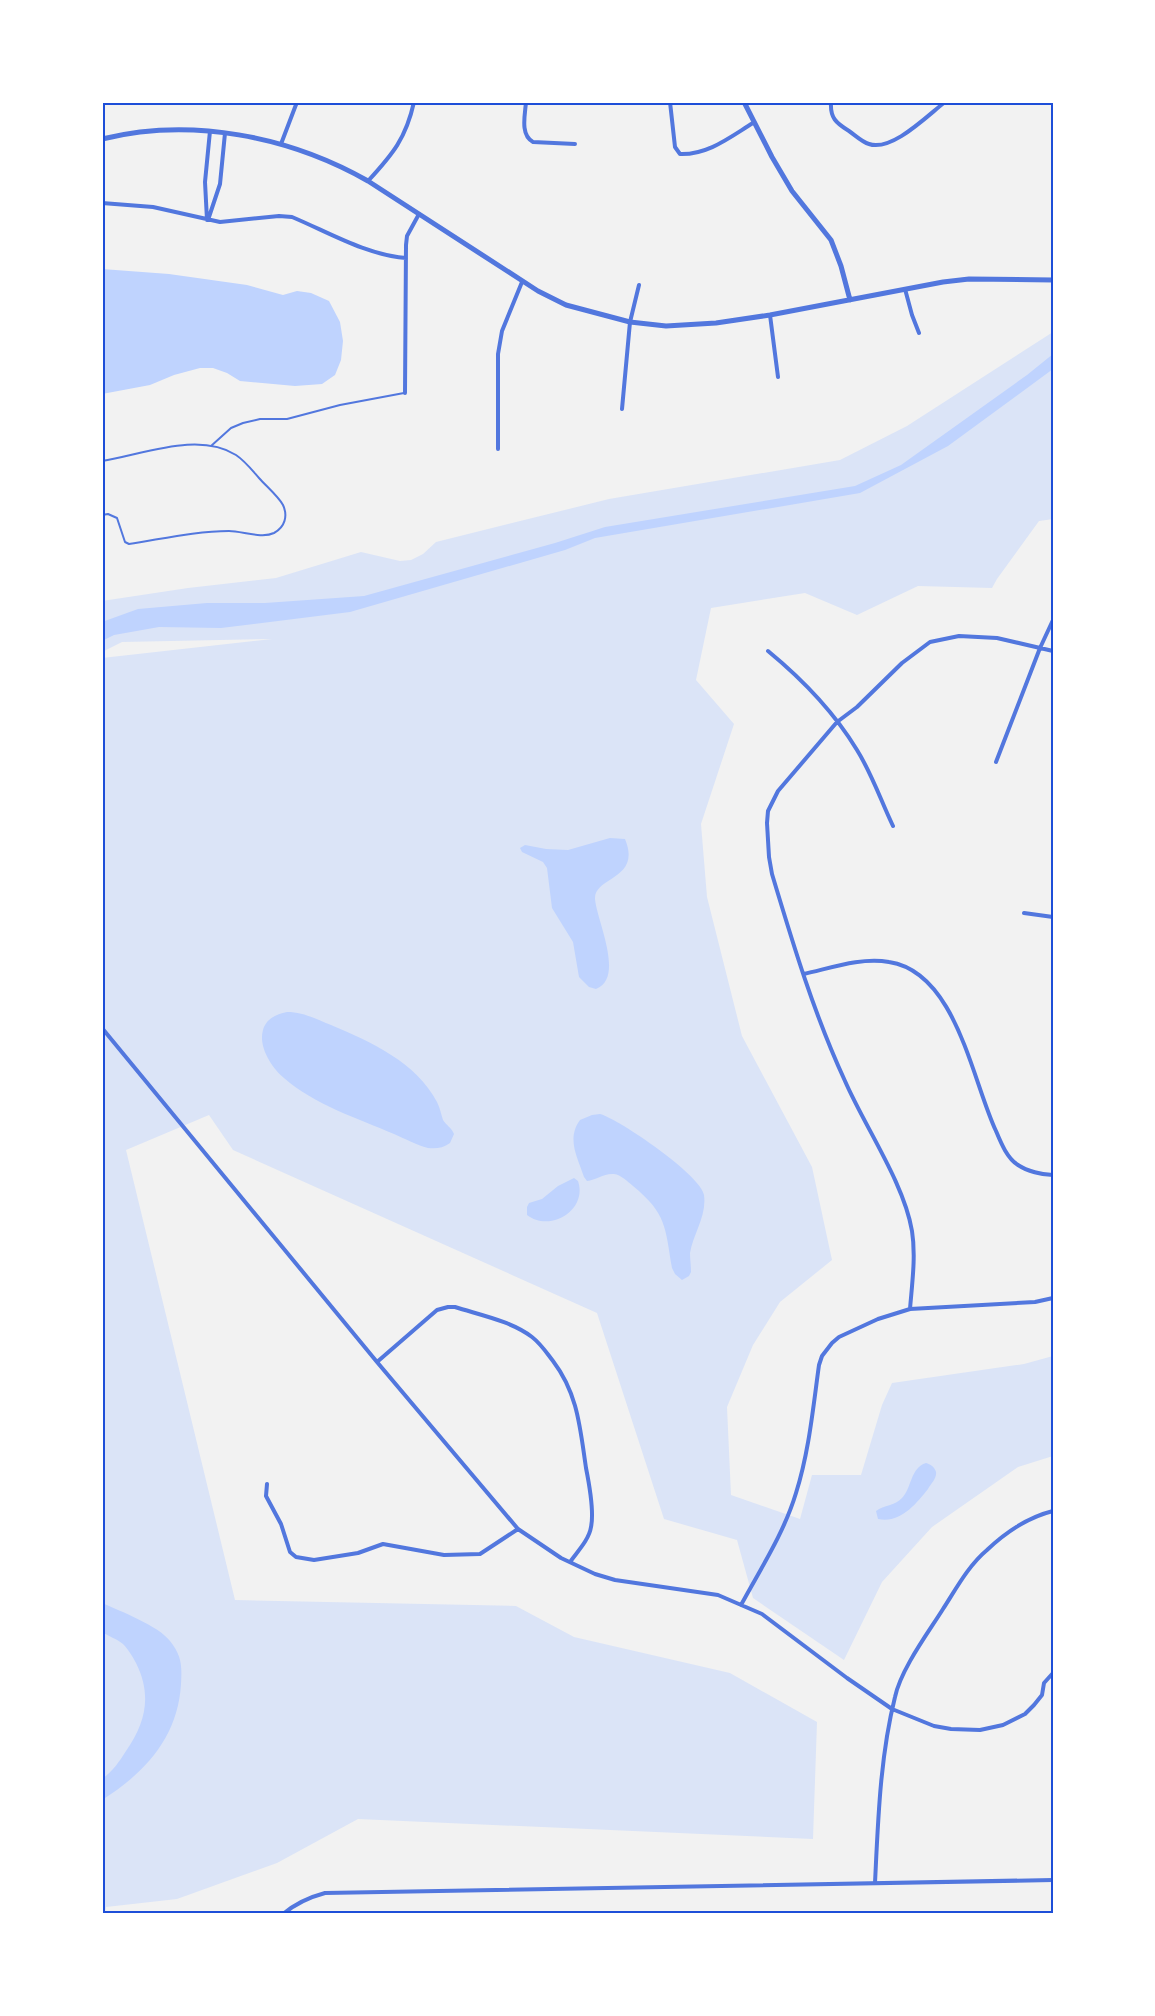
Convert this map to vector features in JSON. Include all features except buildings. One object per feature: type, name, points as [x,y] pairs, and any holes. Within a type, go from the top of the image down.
[{"type":"street","points":[[280,145],[297,102]]},
{"type":"street","points":[[368,181],[404,137],[414,102]]},
{"type":"street","points":[[526,102],[525,132],[528,139],[533,142],[575,144]]},
{"type":"street","points":[[670,102],[675,147],[680,154],[693,154],[709,149],[753,123]]},
{"type":"street","points":[[744,102],[753,123],[792,191],[831,240],[850,300]]},
{"type":"street","points":[[831,102],[832,118],[837,123],[869,144],[880,145],[898,138],[945,102]]},
{"type":"street","points":[[102,139],[163,129],[185,128],[250,136],[280,145],[347,169],[522,282],[566,305],[630,322],[666,326],[716,323],[969,279],[1053,280]]},
{"type":"street","points":[[207,220],[205,182],[210,132]]},
{"type":"street","points":[[207,220],[220,184],[225,134]]},
{"type":"street","points":[[102,203],[153,207],[220,222],[279,216],[292,217],[371,251],[391,257],[406,258]]},
{"type":"street","points":[[405,393],[407,236],[419,214]]},
{"type":"street","points":[[498,449],[498,354],[502,331],[522,282]]},
{"type":"street","points":[[622,409],[630,322],[639,285]]},
{"type":"street","points":[[905,289],[919,333]]},
{"type":"street","points":[[770,315],[778,377]]},
{"type":"street","points":[[996,762],[1053,620]]},
{"type":"street","points":[[910,1309],[914,1248],[908,1215],[820,1024],[772,874],[769,857],[768,817],[778,791],[837,722],[857,707],[902,663],[930,642],[949,637],[997,638],[1053,651]]},
{"type":"street","points":[[768,651],[798,676],[858,751],[893,826]]},
{"type":"street","points":[[1024,913],[1053,917]]},
{"type":"street","points":[[804,974],[873,960],[904,965],[933,986],[954,1020],[992,1122],[1007,1153],[1017,1165],[1045,1175],[1053,1175]]},
{"type":"street","points":[[102,1028],[377,1362],[518,1528],[570,1563],[595,1574],[615,1580],[718,1595],[762,1614],[892,1709],[934,1726],[951,1729],[992,1728],[1015,1720],[1034,1705],[1042,1695],[1044,1683],[1053,1673]]},
{"type":"street","points":[[741,1605],[784,1527],[796,1495],[803,1470],[819,1365],[822,1356],[832,1343],[839,1337],[878,1319],[910,1309],[1035,1302],[1053,1298]]},
{"type":"street","points":[[377,1362],[437,1310],[448,1307],[455,1307],[516,1328],[531,1336],[545,1349],[565,1377],[574,1402],[580,1424],[589,1487],[592,1527],[570,1563]]},
{"type":"street","points":[[267,1484],[266,1496],[281,1524],[290,1552],[296,1557],[314,1560],[358,1552],[383,1544],[444,1555],[480,1554],[518,1528]]},
{"type":"street","points":[[875,1883],[879,1800],[895,1694],[915,1653],[972,1565],[986,1550],[1026,1521],[1053,1510]]},
{"type":"street","points":[[283,1914],[314,1895],[325,1893],[1053,1880]]},
{"type":"lane","points":[[211,446],[231,428],[243,423],[260,419],[287,419],[339,405],[405,393]]},
{"type":"lane","points":[[102,461],[161,448],[195,444],[211,446],[234,454],[244,462],[283,505],[285,516],[283,525],[273,534],[212,531],[129,544],[122,537],[117,518],[108,514],[102,515]]},
{"type":"shaded area","points":[[1053,332],[1053,519],[1039,521],[992,588],[918,586],[857,615],[805,593],[711,608],[696,680],[734,724],[701,824],[707,897],[742,1036],[812,1167],[832,1260],[780,1302],[753,1345],[727,1407],[731,1495],[800,1519],[812,1475],[861,1475],[882,1405],[892,1383],[1024,1364],[1053,1356],[1053,1456],[1018,1467],[932,1527],[882,1582],[844,1660],[753,1598],[737,1540],[664,1519],[597,1313],[233,1150],[209,1115],[126,1150],[235,1600],[516,1606],[574,1637],[730,1673],[817,1722],[813,1839],[358,1819],[277,1863],[177,1899],[106,1907],[105,1914],[102,1914],[102,658],[272,639],[122,642],[102,652],[102,601],[276,578],[361,552],[400,561],[411,560],[423,554],[436,542],[609,499],[840,460],[907,426]]},
{"type":"water","points":[[102,269],[169,274],[247,285],[283,295],[297,291],[311,293],[329,301],[340,322],[343,341],[341,360],[335,375],[322,384],[295,386],[240,381],[213,368],[200,368],[150,385],[102,394]]},
{"type":"water","points":[[1053,354],[1053,369],[948,446],[860,493],[595,538],[565,550],[350,612],[221,628],[159,627],[114,635],[102,641],[102,622],[138,609],[207,603],[265,603],[364,596],[605,527],[855,486],[901,465]]},
{"type":"water","points":[[610,838],[625,839],[629,852],[623,870],[602,886],[595,899],[609,961],[604,983],[596,989],[589,987],[579,977],[573,942],[552,908],[547,868],[543,862],[522,852],[520,848],[525,845],[568,850]]},
{"type":"water","points":[[287,1012],[309,1016],[346,1032],[377,1046],[405,1065],[417,1075],[437,1102],[443,1120],[454,1134],[450,1143],[437,1148],[419,1145],[322,1103],[308,1096],[284,1078],[267,1057],[262,1037],[264,1026],[269,1020]]},
{"type":"water","points":[[600,1114],[624,1126],[658,1149],[700,1186],[704,1195],[704,1210],[690,1253],[691,1272],[682,1280],[672,1268],[663,1222],[644,1196],[617,1175],[610,1174],[587,1181],[584,1177],[574,1148],[574,1134],[580,1120]]},
{"type":"water","points":[[574,1178],[578,1181],[580,1192],[572,1209],[565,1216],[546,1221],[536,1220],[527,1215],[529,1203],[542,1199],[558,1186]]},
{"type":"water","points":[[926,1463],[933,1467],[936,1474],[934,1481],[923,1495],[900,1516],[886,1520],[878,1519],[876,1511],[902,1498],[917,1469]]},
{"type":"water","points":[[102,1603],[139,1619],[165,1635],[177,1652],[180,1661],[181,1684],[179,1703],[173,1721],[156,1752],[132,1778],[102,1800],[102,1779],[116,1766],[133,1740],[142,1719],[145,1697],[141,1675],[130,1653],[121,1642],[102,1632]]}]
